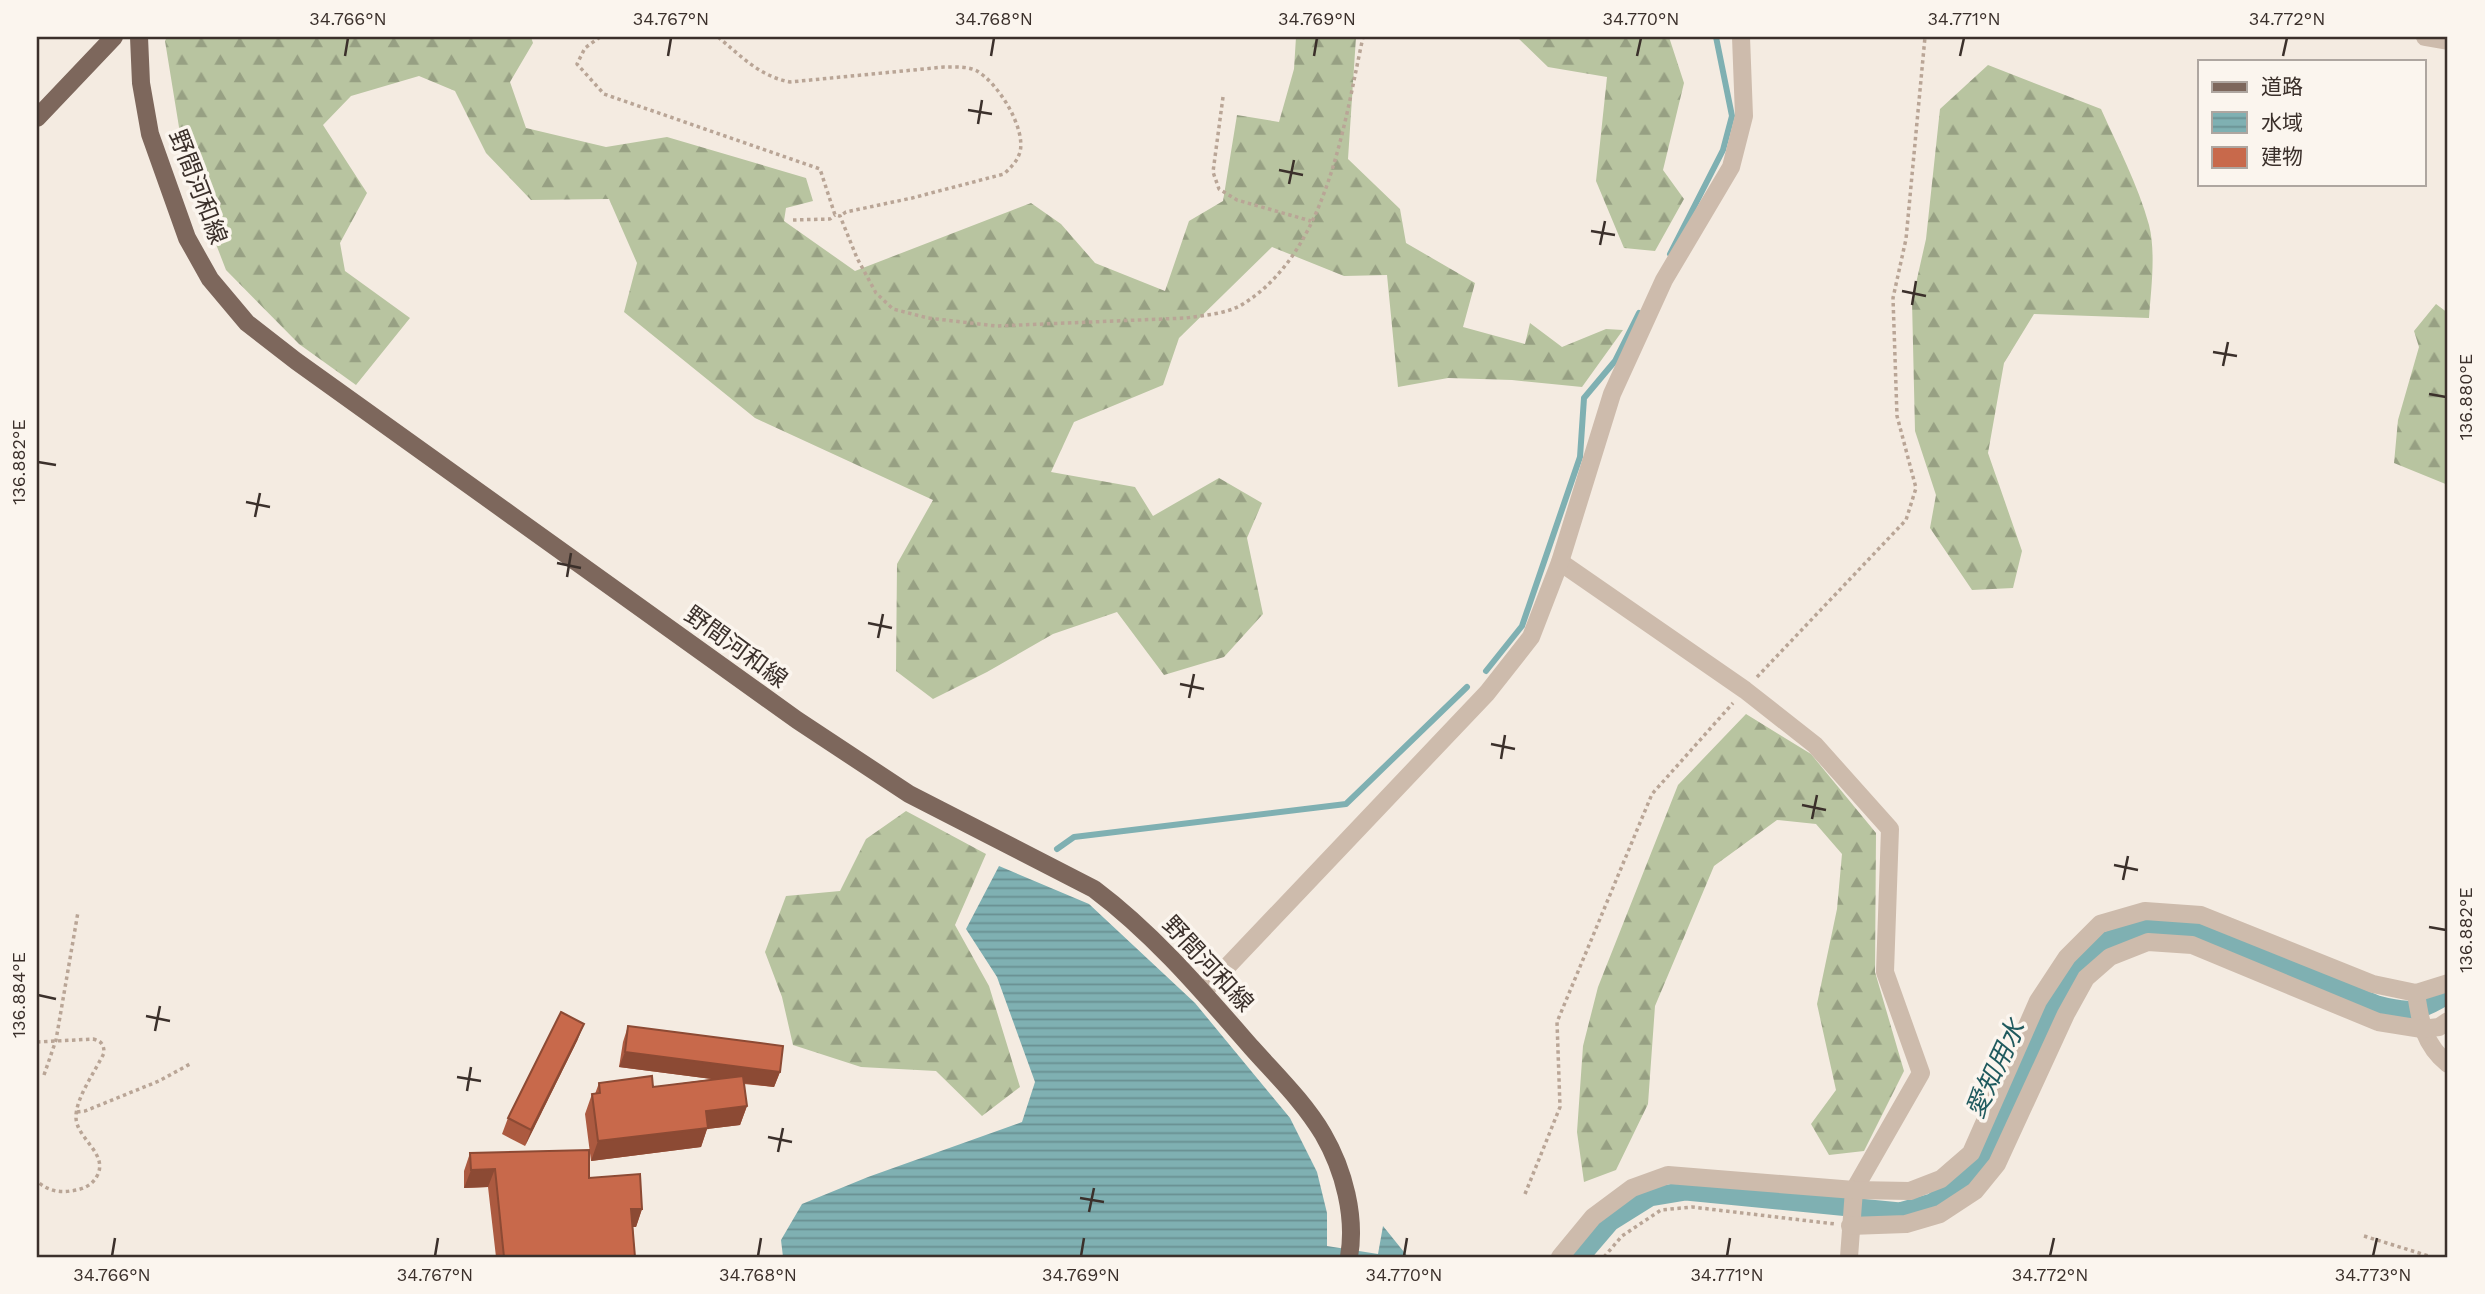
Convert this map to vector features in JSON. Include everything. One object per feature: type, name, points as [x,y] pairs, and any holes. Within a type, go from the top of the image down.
[{"type":"main road","points":[[37,118],[114,37]]},
{"type":"main road","name":"野間河和線","points":[[139,37],[141,83],[150,134],[187,238],[210,279],[247,323],[339,393],[808,728],[909,794],[1094,889],[1131,918],[1203,992],[1307,1110],[1338,1164],[1348,1201],[1353,1238],[1349,1257]]},
{"type":"street","points":[[1203,992],[1487,692],[1531,637],[1560,562],[1612,394],[1664,280],[1731,167],[1744,116],[1741,37]]},
{"type":"street","points":[[2425,37],[2448,41]]},
{"type":"street","points":[[1560,562],[1745,690],[1815,745],[1890,829],[1885,972],[1921,1073],[1854,1190],[1849,1257]]},
{"type":"street","points":[[1560,1257],[1593,1217],[1632,1188],[1668,1175],[1854,1190],[1910,1191],[1941,1179],[1971,1153],[2038,1001],[2067,957],[2100,924],[2145,911],[2201,915],[2373,984],[2416,993],[2448,983]]},
{"type":"street","points":[[1850,1226],[1906,1224],[1940,1214],[1975,1191],[1997,1164],[2066,1014],[2086,978],[2110,957],[2148,942],[2192,946],[2378,1022],[2421,1029],[2439,1027],[2448,1021]]},
{"type":"street","points":[[2416,993],[2421,1029],[2440,1058],[2448,1064]]},
{"type":"path","points":[[600,37],[585,48],[577,64],[604,94],[820,169],[857,258],[876,293],[893,309],[928,318],[996,326],[1186,318],[1217,313],[1242,305],[1270,283],[1301,245],[1327,186],[1341,137],[1363,37]]},
{"type":"path","points":[[718,37],[758,71],[773,79],[790,82],[968,67],[979,72],[1007,101],[1021,149],[1014,164],[1004,174],[846,212],[830,219],[793,220]]},
{"type":"path","points":[[1525,1194],[1560,1107],[1557,1022],[1652,794],[1745,690],[1906,520],[1916,488],[1897,416],[1894,298],[1906,239],[1926,37]]},
{"type":"path","points":[[1223,97],[1213,172],[1219,189],[1237,200],[1311,221]]},
{"type":"path","points":[[44,1075],[56,1040],[78,912]]},
{"type":"path","points":[[37,1041],[93,1039],[104,1046],[104,1053],[85,1091],[76,1119],[82,1135],[99,1158],[98,1174],[93,1182],[84,1188],[71,1191],[51,1190],[39,1183]]},
{"type":"path","points":[[77,1112],[159,1081],[190,1064]]},
{"type":"path","points":[[1604,1257],[1622,1236],[1661,1210],[1692,1207],[1850,1226]]},
{"type":"path","points":[[2364,1236],[2432,1257]]},
{"type":"green space","points":[[167,37],[531,37],[533,43],[510,82],[526,128],[606,147],[667,137],[806,178],[813,201],[786,208],[784,221],[855,271],[1031,203],[1061,224],[1095,263],[1165,291],[1189,221],[1223,201],[1237,115],[1279,122],[1294,69],[1296,37],[1356,37],[1348,159],[1400,209],[1406,243],[1475,283],[1463,327],[1525,344],[1530,323],[1562,347],[1606,329],[1623,330],[1582,387],[1512,380],[1448,378],[1398,387],[1387,275],[1344,276],[1272,247],[1179,338],[1163,385],[1074,422],[1051,472],[1135,487],[1153,516],[1219,478],[1262,503],[1247,538],[1263,614],[1224,657],[1164,675],[1117,612],[1053,634],[933,699],[896,671],[897,564],[933,500],[755,418],[624,312],[637,263],[609,199],[531,200],[486,153],[455,91],[419,76],[351,96],[323,125],[367,193],[340,243],[345,271],[410,318],[356,385],[299,344],[226,270],[185,164],[165,41]]},
{"type":"green space","points":[[1517,37],[1669,37],[1684,83],[1663,170],[1684,199],[1655,251],[1624,248],[1596,181],[1607,77],[1548,67]]},
{"type":"green space","points":[[1988,65],[2101,109],[2139,195],[2149,225],[2152,271],[2149,318],[2034,314],[2004,363],[1988,453],[2022,551],[2013,588],[1972,590],[1930,528],[1936,495],[1915,431],[1912,301],[1926,239],[1940,109]]},
{"type":"green space","points":[[2436,304],[2448,313],[2448,485],[2394,463],[2398,420],[2419,347],[2414,331]]},
{"type":"green space","points":[[1746,714],[1811,754],[1876,833],[1875,972],[1904,1071],[1864,1151],[1829,1155],[1811,1124],[1836,1090],[1817,1004],[1837,909],[1842,854],[1816,824],[1777,820],[1714,866],[1655,1006],[1648,1104],[1616,1170],[1584,1182],[1577,1132],[1583,1046],[1598,987],[1678,785]]},
{"type":"green space","points":[[906,811],[986,854],[955,925],[989,986],[1020,1087],[982,1116],[936,1071],[861,1067],[793,1045],[782,997],[765,952],[786,896],[840,891],[866,839]]},
{"type":"water","points":[[999,866],[1089,904],[1195,1003],[1290,1118],[1317,1172],[1327,1213],[1327,1246],[1378,1254],[1383,1226],[1408,1257],[783,1257],[781,1240],[802,1204],[868,1177],[1022,1122],[1035,1082],[997,977],[966,929]]},
{"type":"building","points":[[561,1012],[584,1024],[531,1130],[508,1118]]},
{"type":"building","points":[[628,1026],[783,1046],[780,1072],[625,1052]]},
{"type":"building","points":[[652,1076],[653,1087],[743,1076],[747,1106],[706,1111],[708,1128],[598,1141],[592,1094],[600,1093],[599,1083]]},
{"type":"building","points":[[589,1150],[589,1178],[640,1174],[642,1209],[631,1209],[635,1257],[504,1257],[495,1169],[471,1170],[470,1153]]},
{"type":"waterway","points":[[1670,254],[1723,150],[1732,116],[1716,37]]},
{"type":"waterway","points":[[1486,671],[1522,626],[1580,457],[1584,398],[1615,361],[1639,313]]},
{"type":"waterway","points":[[1057,849],[1074,837],[1346,804],[1467,687]]},
{"type":"waterway","name":"愛知用水","points":[[1580,1257],[1610,1222],[1650,1197],[1686,1191],[1900,1212],[1932,1203],[1961,1181],[1984,1156],[2054,1005],[2076,969],[2104,942],[2145,928],[2197,929],[2388,1008],[2414,1010],[2430,1005],[2448,994]]}]
